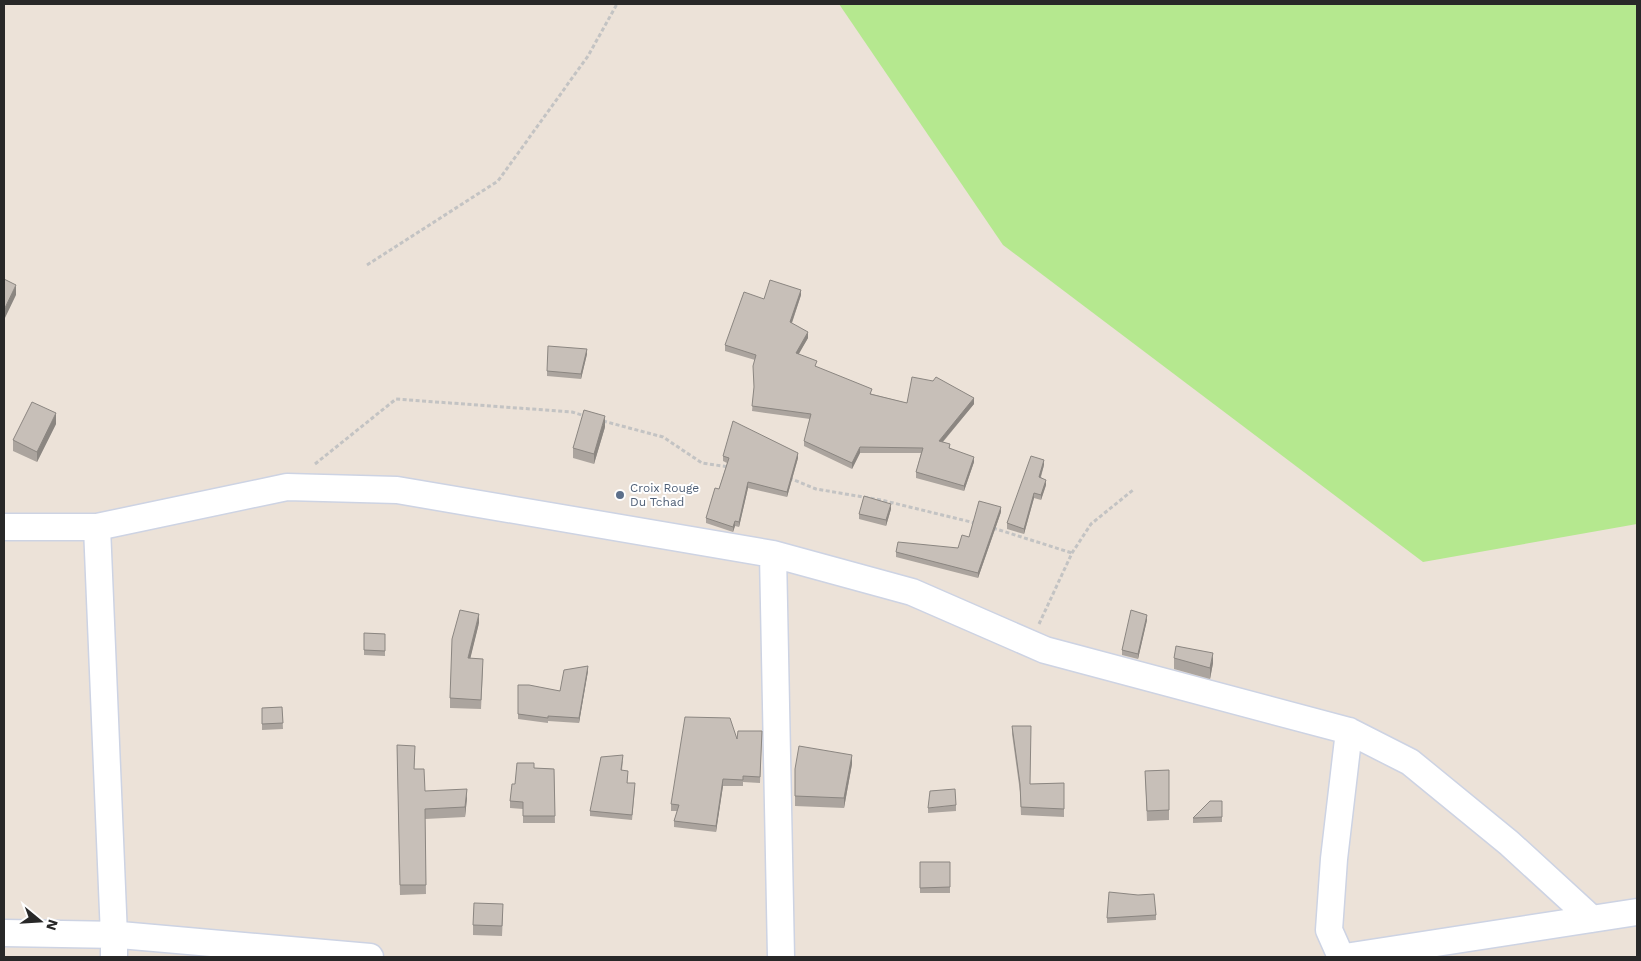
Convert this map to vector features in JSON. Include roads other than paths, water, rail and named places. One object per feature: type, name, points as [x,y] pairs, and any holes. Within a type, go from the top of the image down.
[{"type":"street","points":[[4,526],[97,527],[288,487],[397,490],[773,554],[912,592],[1045,650],[1349,732],[1410,762],[1509,842],[1592,919]]},
{"type":"street","points":[[97,527],[114,946]]},
{"type":"street","points":[[773,554],[781,957]]},
{"type":"street","points":[[1341,957],[1329,930],[1334,860],[1349,732]]},
{"type":"street","points":[[1345,957],[1637,912]]},
{"type":"street","points":[[4,933],[114,946],[129,936],[370,957]]},
{"type":"place","name":"Croix Rouge Du Tchad","points":[[620,495]]}]
